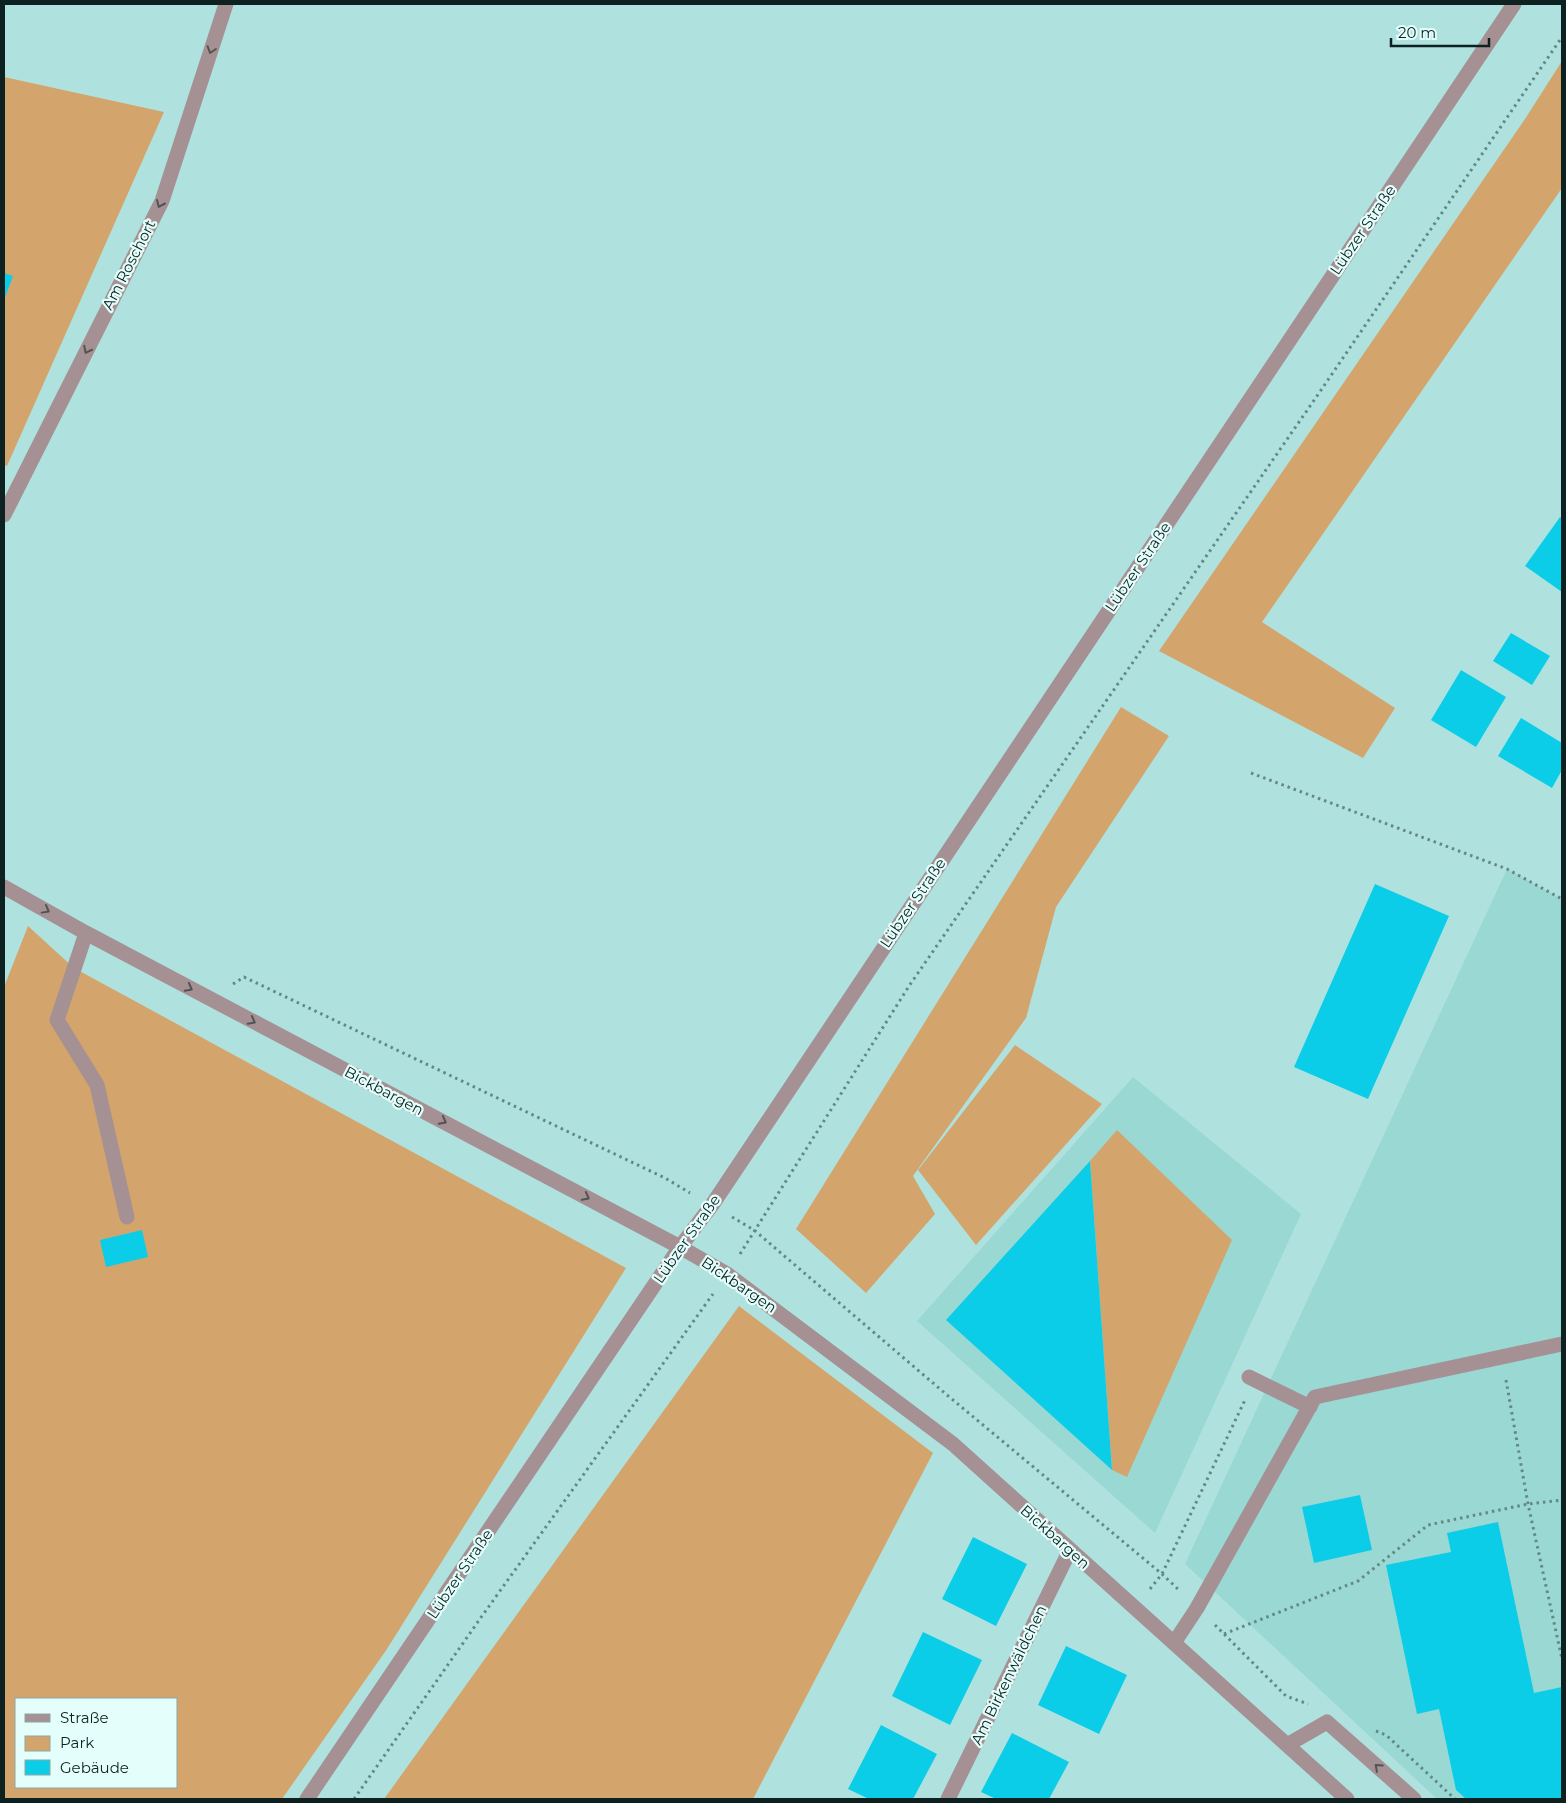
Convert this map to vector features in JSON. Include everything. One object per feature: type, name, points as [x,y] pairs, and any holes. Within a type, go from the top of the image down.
[{"type":"street","name":"Am Roschort","points":[[4,515],[162,201],[226,4]]},
{"type":"street","name":"Lübzer Straße","points":[[307,1799],[680,1247],[712,1205],[1514,4]]},
{"type":"street","name":"Bickbargen","points":[[4,886],[86,933],[680,1247],[727,1274],[953,1444],[1347,1799]]},
{"type":"street","points":[[86,933],[57,1020],[97,1085],[127,1216]]},
{"type":"street","points":[[1174,1643],[1197,1608],[1315,1397],[1562,1344]]},
{"type":"street","points":[[1252,1378],[1310,1407]]},
{"type":"street","name":"Am Birkenwäldchen","points":[[948,1799],[1070,1550]]},
{"type":"street","points":[[1287,1745],[1327,1722],[1414,1799]]},
{"type":"path","points":[[354,1799],[482,1616],[727,1274],[909,986],[1317,396],[1562,36]]},
{"type":"path","points":[[1251,773],[1507,869],[1562,899]]},
{"type":"path","points":[[244,977],[665,1178],[754,1230],[947,1395],[1162,1574],[1286,1696],[1313,1706]]},
{"type":"path","points":[[1502,1357],[1528,1504],[1562,1659]]},
{"type":"path","points":[[1135,1608],[1162,1574],[1252,1378]]},
{"type":"path","points":[[1224,1634],[1358,1581],[1428,1525],[1528,1504],[1562,1500]]},
{"type":"path","points":[[1367,1728],[1386,1735],[1455,1799]]},
{"type":"shaded area","points":[[1507,869],[1562,899],[1562,1799],[1437,1799],[1185,1564]]},
{"type":"shaded area","points":[[1133,1077],[1301,1214],[1155,1533],[917,1321]]},
{"type":"green space","points":[[1562,61],[1562,188],[1262,622],[1395,708],[1363,758],[1159,651],[1525,119]]},
{"type":"green space","points":[[4,77],[164,112],[7,466],[4,465]]},
{"type":"green space","points":[[1121,707],[1169,736],[1056,907],[1026,1018],[913,1176],[935,1214],[866,1293],[796,1229]]},
{"type":"green space","points":[[28,926],[74,968],[626,1268],[387,1649],[282,1799],[4,1799],[4,987]]},
{"type":"green space","points":[[1015,1045],[1102,1104],[976,1245],[918,1170]]},
{"type":"green space","points":[[1117,1130],[1232,1240],[1127,1477],[1112,1470],[1090,1161]]},
{"type":"green space","points":[[739,1306],[933,1453],[753,1799],[384,1799]]},
{"type":"building","points":[[4,273],[13,276],[4,300]]},
{"type":"building","points":[[1560,517],[1562,519],[1562,592],[1525,566]]},
{"type":"building","points":[[1511,633],[1550,656],[1532,685],[1493,661]]},
{"type":"building","points":[[1461,670],[1506,697],[1476,747],[1431,720]]},
{"type":"building","points":[[1521,718],[1562,743],[1562,770],[1552,788],[1498,756]]},
{"type":"building","points":[[1375,884],[1449,916],[1368,1099],[1294,1067]]},
{"type":"building","points":[[1090,1161],[1112,1470],[946,1320]]},
{"type":"building","points":[[142,1230],[148,1257],[106,1267],[100,1240]]},
{"type":"building","points":[[1360,1495],[1372,1550],[1314,1563],[1302,1507]]},
{"type":"building","points":[[1498,1522],[1534,1693],[1562,1687],[1562,1799],[1466,1799],[1456,1790],[1439,1709],[1417,1714],[1386,1565],[1451,1552],[1447,1533]]},
{"type":"building","points":[[973,1537],[1027,1564],[996,1626],[942,1599]]},
{"type":"building","points":[[923,1632],[982,1660],[950,1725],[892,1696]]},
{"type":"building","points":[[1066,1646],[1127,1675],[1099,1734],[1038,1705]]},
{"type":"building","points":[[881,1725],[937,1754],[913,1799],[869,1799],[848,1789]]},
{"type":"building","points":[[1012,1733],[1069,1762],[1049,1799],[996,1799],[981,1792]]}]
